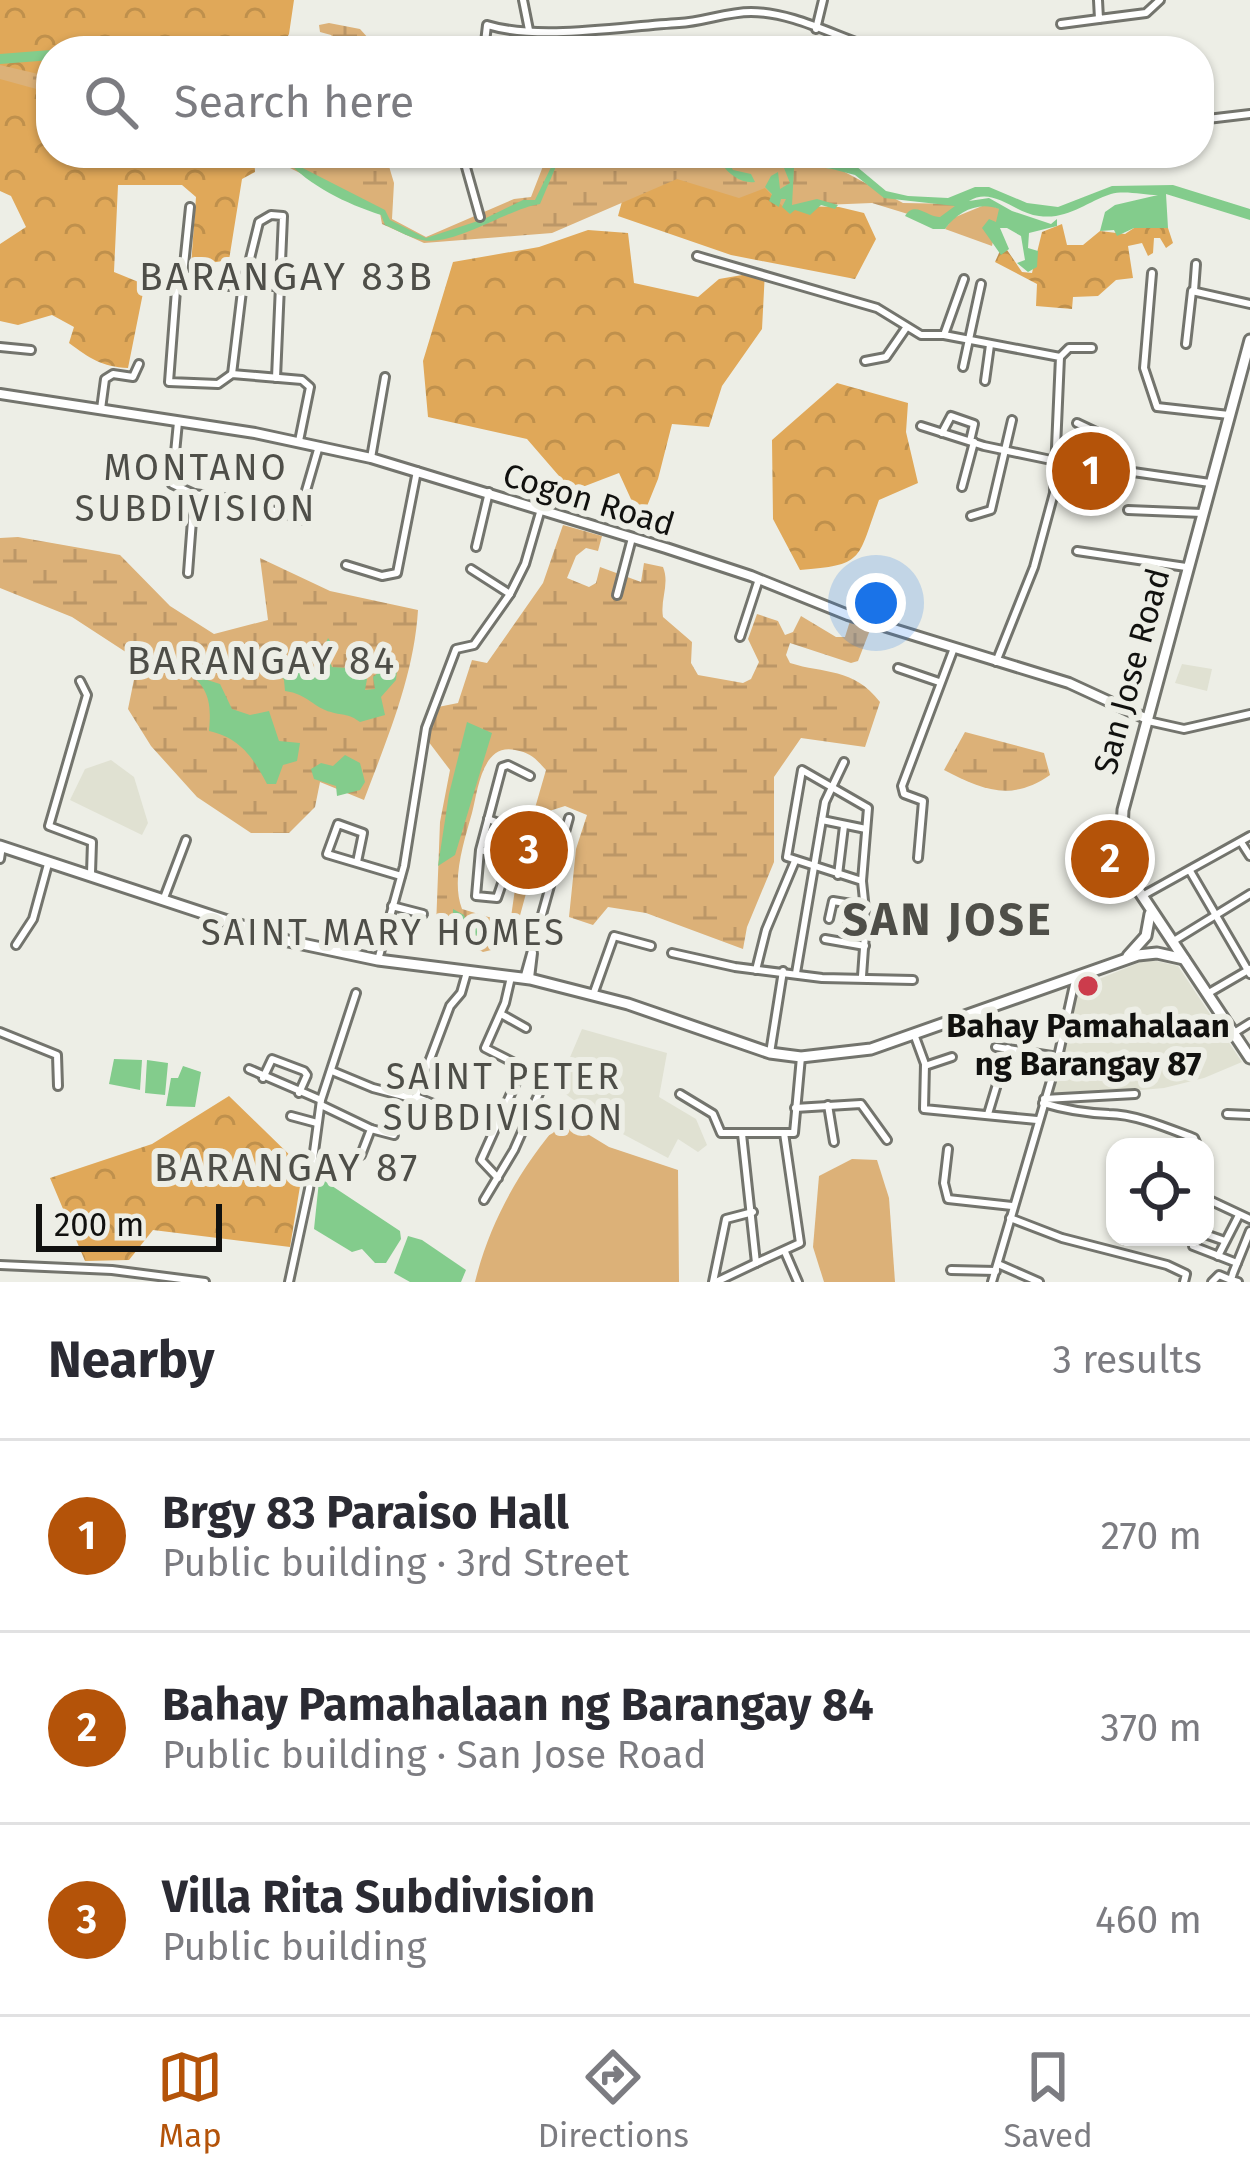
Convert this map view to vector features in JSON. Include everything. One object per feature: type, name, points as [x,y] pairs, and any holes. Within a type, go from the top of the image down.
[{"type":"main road","name":"San Jose Road","points":[[1250,340],[1145,719],[1120,836],[1124,862],[1149,909],[1250,1058]]},
{"type":"main road","points":[[1,846],[288,941],[378,960],[527,979],[593,995],[770,1053],[801,1058],[848,1054],[1148,953],[1184,959]]},
{"type":"main road","points":[[1123,960],[1146,936],[1149,909]]},
{"type":"street","points":[[523,0],[530,30]]},
{"type":"street","points":[[816,29],[823,0]]},
{"type":"street","points":[[1098,0],[1100,20]]},
{"type":"street","points":[[1061,24],[1146,13],[1160,0]]},
{"type":"street","points":[[486,36],[487,25],[505,31],[681,23],[752,12],[837,36]]},
{"type":"street","points":[[1214,118],[1250,114]]},
{"type":"street","points":[[466,168],[480,217]]},
{"type":"street","points":[[190,207],[182,275],[227,286],[280,287]]},
{"type":"street","points":[[232,374],[259,222],[272,214],[284,216],[276,378]]},
{"type":"street","points":[[697,256],[877,308],[921,335],[1060,357]]},
{"type":"street","points":[[1186,344],[1196,264]]},
{"type":"street","points":[[1152,273],[1144,368],[1156,407],[1229,415]]},
{"type":"street","points":[[944,335],[964,279]]},
{"type":"street","points":[[962,367],[981,284]]},
{"type":"street","points":[[176,290],[169,382],[218,384],[232,374],[302,380],[310,387],[298,441]]},
{"type":"street","points":[[1194,290],[1250,304]]},
{"type":"street","points":[[866,361],[886,357],[905,328]]},
{"type":"street","points":[[985,381],[990,345]]},
{"type":"street","points":[[0,347],[31,350]]},
{"type":"street","points":[[996,662],[1034,567],[1054,493],[1060,357],[1069,348],[1092,348]]},
{"type":"street","points":[[100,410],[105,379],[113,374],[133,377],[139,364]]},
{"type":"street","points":[[371,458],[385,377]]},
{"type":"street","name":"Cogon Road","points":[[0,394],[298,441],[417,471],[759,579],[848,615],[1069,682],[1145,719]]},
{"type":"street","points":[[942,433],[951,416],[974,424],[962,487]]},
{"type":"street","points":[[971,516],[991,511],[1012,420]]},
{"type":"street","points":[[178,422],[172,484],[194,494],[238,500],[305,520]]},
{"type":"street","points":[[1077,423],[1096,432],[1098,465]]},
{"type":"street","points":[[920,426],[1056,460],[1210,483]]},
{"type":"street","points":[[305,494],[320,446]]},
{"type":"street","points":[[346,565],[382,576],[397,573],[417,471]]},
{"type":"street","points":[[476,547],[489,492]]},
{"type":"street","points":[[188,574],[194,494]]},
{"type":"street","points":[[378,960],[401,876],[426,728],[456,650],[477,641],[510,594],[525,564],[541,508]]},
{"type":"street","points":[[1128,510],[1202,513]]},
{"type":"street","points":[[617,595],[632,538]]},
{"type":"street","points":[[1077,551],[1186,567]]},
{"type":"street","points":[[471,569],[510,594]]},
{"type":"street","points":[[740,637],[759,579]]},
{"type":"street","points":[[919,858],[923,801],[904,794],[902,786],[953,648]]},
{"type":"street","points":[[898,668],[939,682]]},
{"type":"street","points":[[80,681],[87,695],[49,826],[92,842],[91,873]]},
{"type":"street","points":[[1145,719],[1184,729],[1250,714]]},
{"type":"street","points":[[796,974],[822,820],[830,788],[844,762]]},
{"type":"street","points":[[510,860],[500,895],[494,899],[476,896],[480,850],[504,765],[530,776]]},
{"type":"street","points":[[862,881],[786,856],[802,770],[867,806],[862,976]]},
{"type":"street","points":[[527,979],[569,818]]},
{"type":"street","points":[[488,819],[559,846]]},
{"type":"street","points":[[822,820],[866,830]]},
{"type":"street","points":[[357,862],[362,833],[338,824],[327,854],[401,876]]},
{"type":"street","points":[[838,874],[844,826]]},
{"type":"street","points":[[1142,896],[1250,836]]},
{"type":"street","points":[[163,899],[186,840]]},
{"type":"street","points":[[1241,842],[1250,856]]},
{"type":"street","points":[[0,859],[1,846]]},
{"type":"street","points":[[480,850],[551,874]]},
{"type":"street","points":[[16,945],[33,920],[49,860]]},
{"type":"street","points":[[756,970],[766,930],[795,860]]},
{"type":"street","points":[[1190,871],[1249,971],[1207,994]]},
{"type":"street","points":[[1172,942],[1250,894]]},
{"type":"street","points":[[829,919],[832,901],[864,906]]},
{"type":"street","points":[[390,906],[423,914]]},
{"type":"street","points":[[848,924],[865,927]]},
{"type":"street","points":[[593,995],[614,936],[651,946]]},
{"type":"street","points":[[825,939],[865,946]]},
{"type":"street","points":[[673,952],[822,978],[913,980]]},
{"type":"street","points":[[770,1053],[784,971]]},
{"type":"street","points":[[416,1097],[467,972]]},
{"type":"street","points":[[992,1282],[1058,1057],[1076,976]]},
{"type":"street","points":[[484,1200],[544,1082],[484,1048],[501,1014],[511,977]]},
{"type":"street","points":[[290,1282],[321,1102],[356,993]]},
{"type":"street","points":[[501,1014],[526,1028]]},
{"type":"street","points":[[1234,1033],[1250,1023]]},
{"type":"street","points":[[0,1032],[57,1055],[58,1085]]},
{"type":"street","points":[[914,1034],[925,1066],[922,1108],[1037,1120]]},
{"type":"street","points":[[996,1046],[1058,1057]]},
{"type":"street","points":[[988,1114],[1008,1048]]},
{"type":"street","points":[[925,1066],[952,1057]]},
{"type":"street","points":[[680,1094],[713,1114],[719,1132],[795,1131],[801,1058]]},
{"type":"street","points":[[263,1078],[273,1059],[304,1071],[307,1075],[299,1093]]},
{"type":"street","points":[[249,1069],[370,1129],[394,1135]]},
{"type":"street","points":[[498,1178],[477,1156],[522,1069]]},
{"type":"street","points":[[332,1070],[373,1088],[441,1107]]},
{"type":"street","points":[[1044,1101],[1135,1094]]},
{"type":"street","points":[[1044,1101],[1194,1138]]},
{"type":"street","points":[[795,1108],[861,1104],[887,1140]]},
{"type":"street","points":[[828,1105],[834,1142]]},
{"type":"street","points":[[1227,1114],[1250,1114]]},
{"type":"street","points":[[291,1116],[316,1124]]},
{"type":"street","points":[[361,1155],[370,1129]]},
{"type":"street","points":[[714,1282],[785,1252],[800,1240],[784,1133]]},
{"type":"street","points":[[742,1134],[756,1263]]},
{"type":"street","points":[[948,1149],[944,1184],[948,1199],[1012,1206]]},
{"type":"street","points":[[1214,1202],[1250,1219]]},
{"type":"street","points":[[714,1282],[726,1219],[753,1212]]},
{"type":"street","points":[[1218,1256],[1239,1214]]},
{"type":"street","points":[[1010,1218],[1062,1238],[1167,1265],[1186,1274],[1184,1282]]},
{"type":"street","points":[[1212,1282],[1216,1275],[1235,1281],[1250,1232]]},
{"type":"street","points":[[1214,1237],[1225,1241]]},
{"type":"street","points":[[1193,1246],[1237,1263]]},
{"type":"street","points":[[785,1252],[798,1282]]},
{"type":"street","points":[[0,1265],[112,1270],[205,1282]]},
{"type":"street","points":[[951,1270],[997,1268],[1039,1282]]},
{"type":"shaded area","points":[[295,168],[385,210],[390,220],[426,238],[523,200],[535,200],[551,168],[555,168],[540,204],[449,238],[417,239],[385,225],[381,215],[329,193]]},
{"type":"shaded area","points":[[725,168],[751,174],[755,182],[736,178]]},
{"type":"shaded area","points":[[784,168],[794,168],[792,205],[817,199],[838,205],[835,209],[821,205],[810,215],[795,210],[790,214],[782,207],[786,199],[781,199],[779,207],[769,201],[772,194],[765,187],[771,176],[778,172],[780,189],[790,183]]},
{"type":"shaded area","points":[[825,168],[858,168],[886,191],[908,196],[948,198],[975,187],[989,187],[1027,203],[1058,207],[1112,186],[1173,185],[1250,209],[1250,220],[1166,194],[1168,228],[1134,228],[1117,236],[1114,230],[1100,231],[1105,212],[1115,205],[1158,195],[1116,193],[1049,217],[987,197],[969,201],[989,198],[1051,224],[1057,219],[1057,226],[1029,233],[1028,248],[1038,251],[1037,267],[1028,272],[1017,263],[1025,260],[1021,236],[1000,228],[1009,249],[1001,255],[982,228],[989,219],[996,222],[999,209],[977,207],[956,217],[945,229],[933,229],[905,216],[917,210],[940,217],[955,206],[884,198],[855,175]]},
{"type":"shaded area","points":[[328,638],[333,645],[332,667],[363,669],[365,690],[375,689],[373,677],[390,663],[397,670],[396,680],[381,697],[385,715],[360,722],[285,691],[284,680],[274,667],[277,653],[283,653],[289,663],[315,669]]},
{"type":"shaded area","points":[[178,646],[188,651],[189,666],[201,678],[220,684],[232,709],[250,715],[269,711],[279,741],[300,743],[297,761],[283,765],[276,784],[267,784],[237,744],[209,731],[206,694],[181,667]]},
{"type":"shaded area","points":[[1182,664],[1212,669],[1207,691],[1175,683]]},
{"type":"shaded area","points":[[467,722],[492,733],[455,855],[438,866],[449,794]]},
{"type":"shaded area","points":[[345,755],[360,763],[365,782],[360,790],[337,796],[336,786],[314,779],[311,769],[321,763],[333,766]]},
{"type":"shaded area","points":[[111,760],[134,777],[148,823],[142,835],[70,800],[85,769]]},
{"type":"shaded area","points":[[453,909],[466,921],[497,935],[486,945],[478,936],[459,933],[453,927]]},
{"type":"shaded area","points":[[1148,959],[1178,966],[1242,1062],[1164,1088],[1050,1098],[1077,988]]},
{"type":"shaded area","points":[[582,1029],[667,1053],[659,1097],[696,1119],[707,1145],[698,1152],[678,1139],[668,1158],[619,1132],[557,1088]]},
{"type":"shaded area","points":[[114,1059],[142,1060],[140,1090],[109,1084]]},
{"type":"shaded area","points":[[147,1060],[168,1063],[165,1095],[145,1093]]},
{"type":"shaded area","points":[[183,1066],[201,1072],[195,1107],[166,1106],[171,1078],[178,1078]]},
{"type":"shaded area","points":[[319,1181],[400,1231],[401,1239],[386,1263],[375,1263],[362,1249],[352,1252],[314,1229]]},
{"type":"shaded area","points":[[408,1236],[422,1240],[466,1270],[461,1282],[410,1282],[394,1273]]},
{"type":"green space","points":[[0,0],[294,0],[288,36],[36,36],[36,168],[255,168],[242,179],[229,260],[191,266],[196,197],[182,185],[118,185],[114,272],[141,283],[143,293],[128,368],[103,364],[83,353],[69,343],[74,327],[52,315],[18,325],[0,321],[0,244],[26,227],[11,196],[0,191]]},
{"type":"green space","points":[[319,25],[360,29],[366,36],[332,36],[320,32]]},
{"type":"green space","points":[[0,65],[36,73],[36,89],[0,79]]},
{"type":"green space","points":[[290,168],[390,168],[394,183],[392,219],[426,237],[514,199],[531,197],[542,168],[826,168],[841,170],[903,203],[960,204],[947,226],[872,203],[798,206],[790,214],[765,188],[739,198],[677,179],[552,233],[424,243],[382,224],[380,213]]},
{"type":"green space","points":[[629,176],[725,180],[765,187],[797,206],[864,213],[876,239],[855,279],[731,255],[618,216]]},
{"type":"green space","points":[[987,204],[1000,209],[992,246],[945,229],[953,218]]},
{"type":"green space","points":[[1062,224],[1067,245],[1083,245],[1100,231],[1125,234],[1134,228],[1168,228],[1173,243],[1166,248],[1160,238],[1154,238],[1153,253],[1148,256],[1142,243],[1128,246],[1133,278],[1116,280],[1098,296],[1073,297],[1072,309],[1036,306],[1037,284],[995,262],[1003,244],[1022,272],[1032,273],[1042,232]]},
{"type":"green space","points":[[588,230],[628,233],[634,283],[698,297],[719,279],[765,271],[762,329],[722,386],[709,427],[672,424],[641,521],[619,473],[572,491],[527,439],[428,417],[423,361],[453,262],[539,247]]},
{"type":"green space","points":[[837,383],[908,403],[906,432],[918,483],[879,500],[862,547],[848,561],[800,570],[773,519],[772,440]]},
{"type":"green space","points":[[563,525],[602,536],[598,551],[586,548],[576,556],[567,578],[589,587],[596,583],[600,567],[641,582],[644,563],[663,567],[663,617],[692,642],[691,663],[698,675],[743,683],[751,679],[759,662],[748,639],[757,614],[778,621],[785,635],[793,632],[801,616],[836,637],[845,637],[850,621],[870,630],[858,661],[851,663],[790,643],[786,655],[790,663],[849,677],[880,702],[865,747],[801,738],[774,777],[774,862],[747,927],[743,949],[646,913],[608,907],[593,925],[569,917],[576,849],[587,815],[565,806],[543,813],[535,808],[546,770],[515,750],[495,754],[483,770],[458,874],[462,909],[505,922],[511,917],[516,882],[528,886],[512,945],[483,952],[436,927],[440,822],[450,770],[428,741],[438,707],[458,703],[472,660],[487,663],[543,583]]},
{"type":"green space","points":[[0,538],[120,555],[170,606],[214,634],[268,620],[260,558],[330,591],[418,610],[405,683],[364,800],[320,782],[315,807],[289,833],[251,833],[197,797],[151,746],[128,709],[138,660],[72,617],[0,588]]},
{"type":"green space","points":[[965,732],[1044,753],[1050,775],[1010,791],[972,783],[944,770]]},
{"type":"green space","points":[[229,1096],[303,1168],[290,1247],[153,1230],[129,1260],[85,1261],[50,1178],[152,1144]]},
{"type":"green space","points":[[563,1119],[609,1147],[678,1170],[679,1282],[475,1282],[509,1195]]},
{"type":"green space","points":[[852,1159],[877,1160],[889,1198],[895,1282],[824,1282],[813,1247],[819,1176]]},
{"type":"waterway","points":[[0,59],[36,56]]},
{"type":"place","name":"Brgy 83 Paraiso Hall","points":[[1091,471]]},
{"type":"place","name":"Villa Rita Subdivision","points":[[529,850]]},
{"type":"place","name":"Bahay Pamahalaan ng Barangay 84","points":[[1110,859]]},
{"type":"place","name":"Bahay Pamahalaan ng Barangay 87","points":[[1088,986]]},
{"type":"district","name":"BARANGAY 83B","points":[[287,276]]},
{"type":"district","name":"MONTANO SUBDIVISION","points":[[196,488]]},
{"type":"district","name":"BARANGAY 84","points":[[262,660]]},
{"type":"district","name":"SAN JOSE","points":[[948,919]]},
{"type":"district","name":"SAINT MARY HOMES","points":[[384,932]]},
{"type":"district","name":"SAINT PETER SUBDIVISION","points":[[504,1096]]},
{"type":"district","name":"BARANGAY 87","points":[[287,1167]]}]
